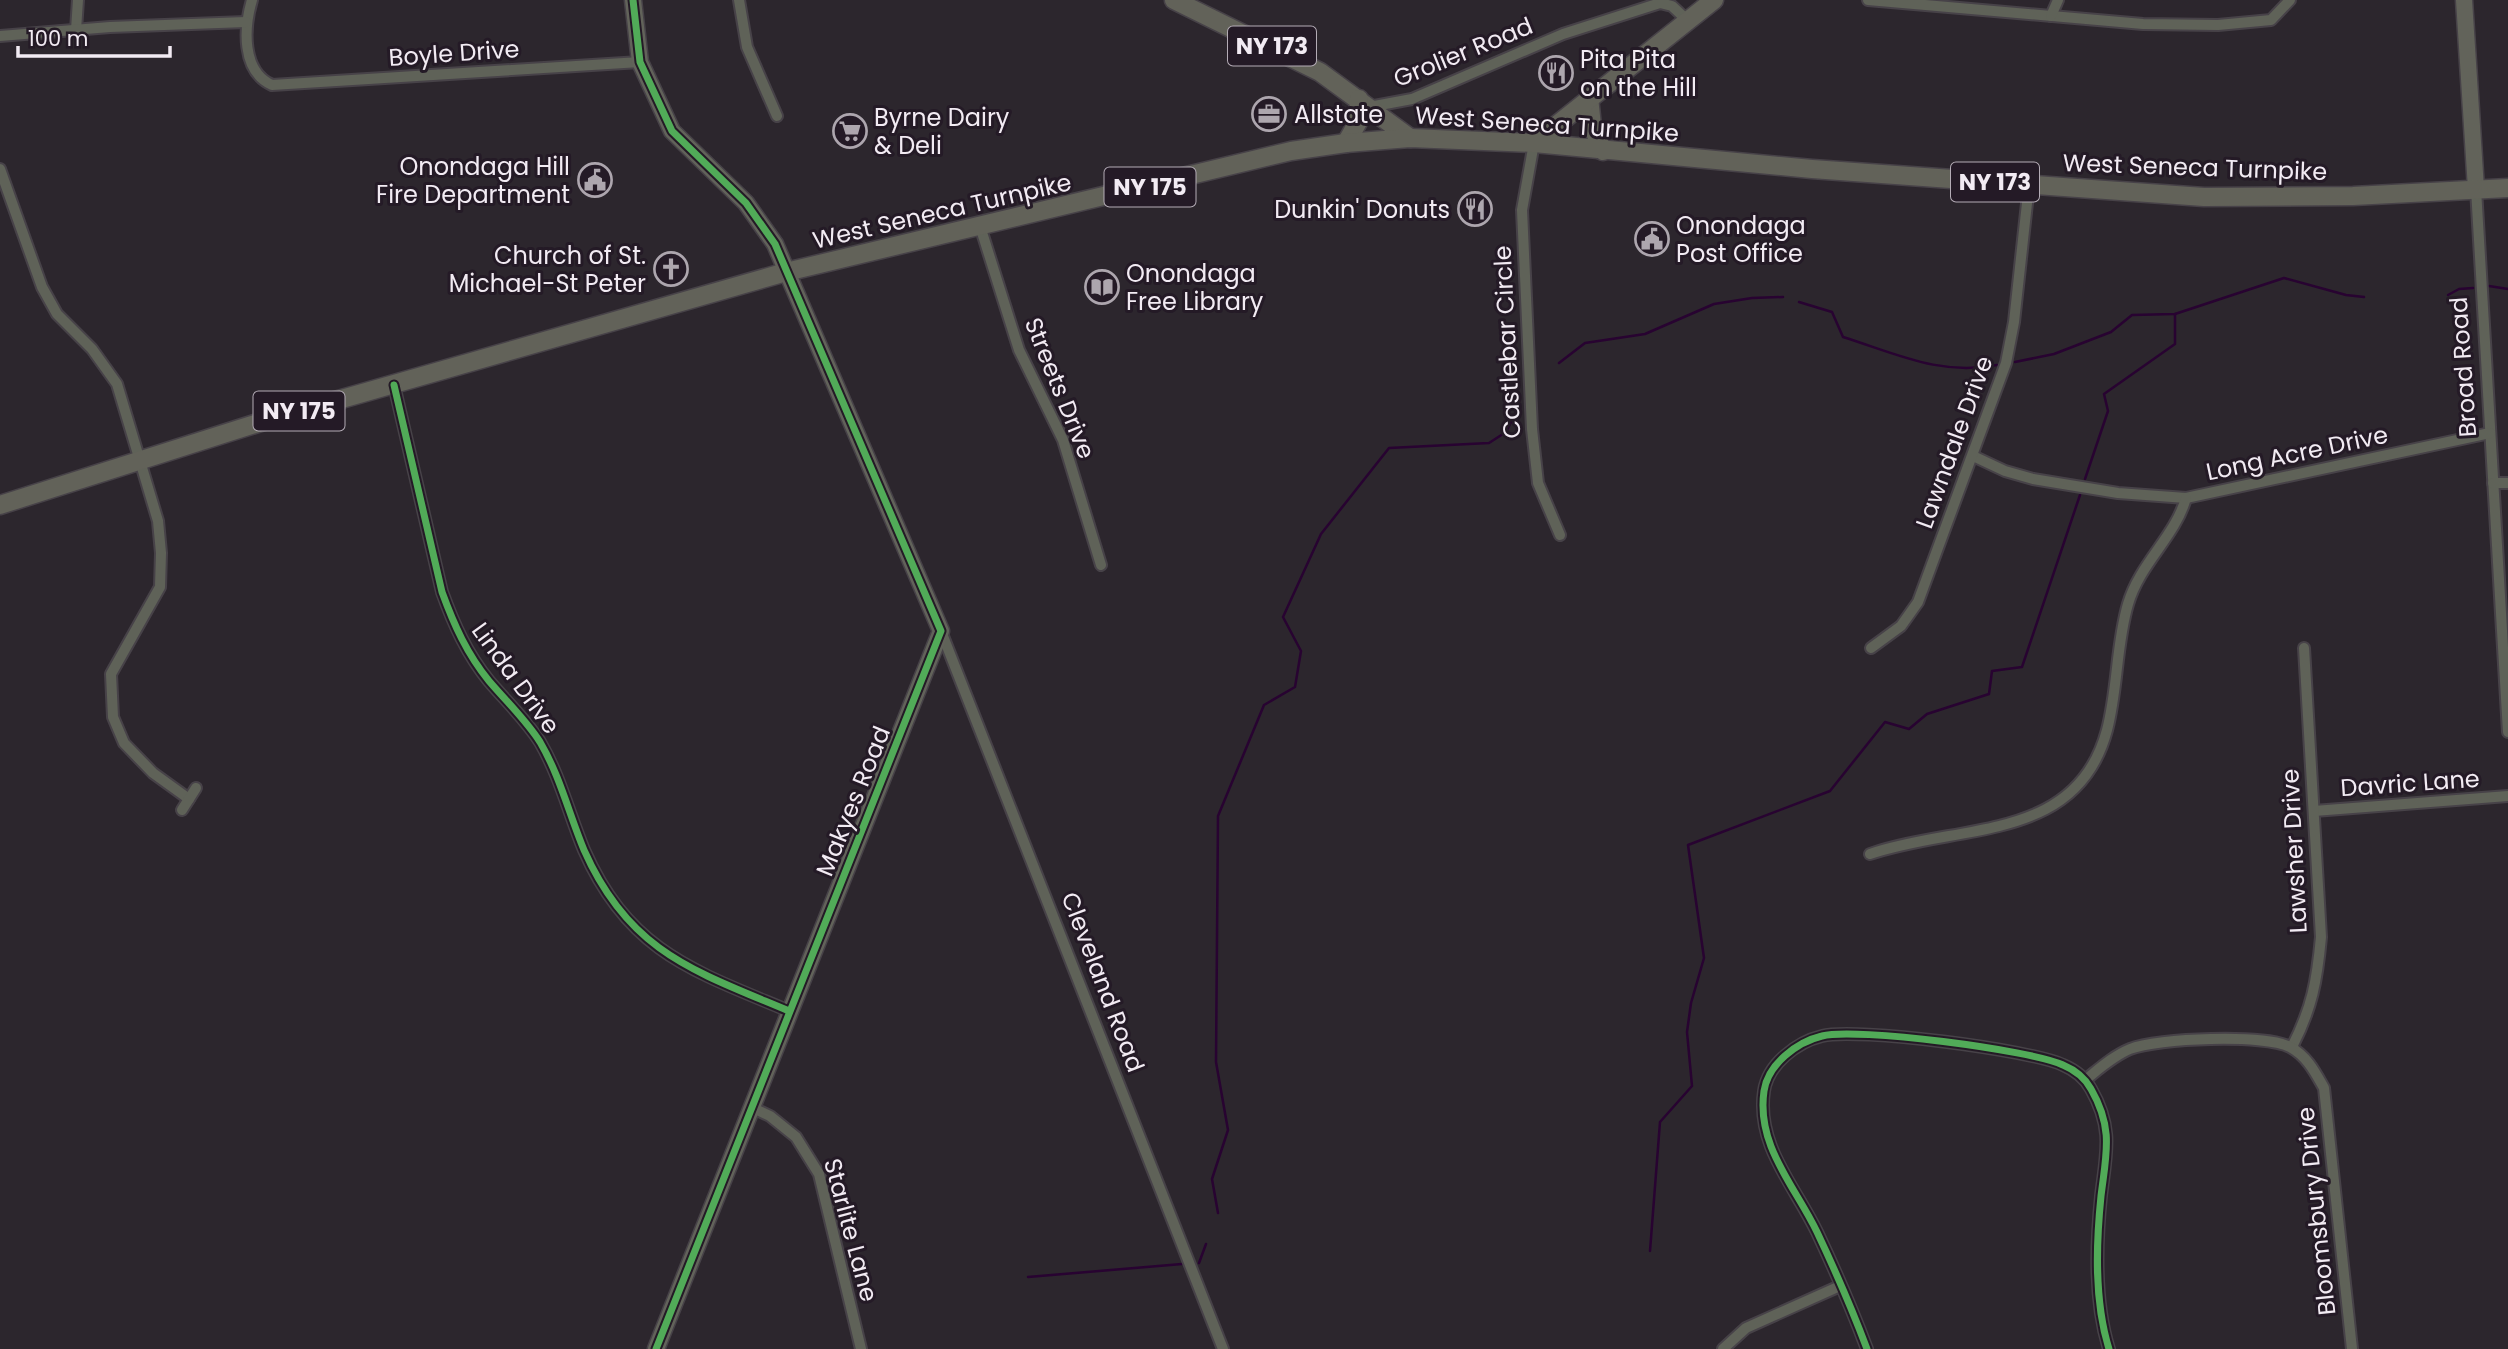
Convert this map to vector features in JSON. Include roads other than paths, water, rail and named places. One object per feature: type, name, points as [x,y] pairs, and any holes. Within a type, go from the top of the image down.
[{"type":"main road","name":"NY 173","points":[[1174,0],[1287,54],[1364,103],[1410,138]]},
{"type":"main road","points":[[1534,143],[1588,97],[1714,0]]},
{"type":"main road","points":[[1588,97],[1592,126],[1604,151]]},
{"type":"main road","points":[[1346,143],[1358,122],[1364,103]]},
{"type":"main road","name":"West Seneca Turnpike","points":[[0,505],[137,460],[786,272],[1292,151],[1346,143],[1410,138],[1534,143],[2029,185],[2264,198],[2508,188]]},
{"type":"street","points":[[76,30],[78,0]]},
{"type":"street","points":[[0,36],[246,22],[253,0]]},
{"type":"street","points":[[632,0],[640,62],[672,131],[746,203],[775,244],[941,631]]},
{"type":"street","points":[[739,0],[747,47],[777,116]]},
{"type":"street","points":[[1868,0],[2143,24],[2262,23],[2271,20],[2290,0]]},
{"type":"street","points":[[2051,16],[2057,0]]},
{"type":"street","name":"Broad Road","points":[[2464,0],[2508,732]]},
{"type":"street","name":"Grolier Road","points":[[1364,103],[1412,99],[1563,34],[1660,3],[1672,6],[1687,19]]},
{"type":"street","name":"Boyle Drive","points":[[246,22],[255,72],[262,81],[272,85],[640,62]]},
{"type":"street","name":"Castlebar Circle","points":[[1534,143],[1522,210],[1532,429],[1538,483],[1560,535]]},
{"type":"street","points":[[0,169],[4,195],[42,287],[57,314],[92,349],[117,384],[137,460],[158,521],[162,554],[160,587],[111,674],[113,717],[124,743],[153,773],[189,799]]},
{"type":"street","name":"Lawndale Drive","points":[[1871,648],[1901,625],[1918,602],[2006,363],[2014,322],[2029,185]]},
{"type":"street","name":"Streets Drive","points":[[980,226],[1019,350],[1063,440],[1101,565]]},
{"type":"street","name":"Linda Drive","points":[[394,385],[439,579],[453,624],[488,679],[536,735],[548,755],[579,839],[595,874],[613,903],[642,936],[673,959],[789,1012]]},
{"type":"street","name":"Long Acre Drive","points":[[1870,854],[1912,842],[2029,818],[2051,809],[2073,792],[2088,774],[2107,731],[2128,603],[2144,565],[2180,517],[2186,498],[2490,433]]},
{"type":"street","points":[[1973,456],[2005,471],[2033,479],[2118,494],[2186,498]]},
{"type":"street","points":[[2493,483],[2508,483]]},
{"type":"street","name":"Makyes Road","points":[[656,1349],[941,631]]},
{"type":"street","name":"Cleveland Road","points":[[941,631],[1223,1349]]},
{"type":"street","name":"Lawsher Drive","points":[[2292,1047],[2310,1010],[2317,981],[2321,937],[2304,648]]},
{"type":"street","points":[[182,810],[196,788]]},
{"type":"street","name":"Davric Lane","points":[[2314,811],[2508,796]]},
{"type":"street","points":[[1867,1349],[1816,1231],[1766,1137],[1762,1114],[1764,1088],[1779,1061],[1804,1042],[1824,1035],[1858,1033],[2018,1052],[2063,1064],[2085,1080],[2102,1111],[2108,1133],[2098,1257],[2099,1298],[2109,1349]]},
{"type":"street","points":[[2085,1080],[2130,1049],[2164,1043],[2257,1038],[2292,1047]]},
{"type":"street","name":"Bloomsbury Drive","points":[[2292,1047],[2311,1064],[2324,1088],[2352,1349]]},
{"type":"street","name":"Starlite Lane","points":[[751,1107],[770,1116],[796,1137],[819,1174],[861,1349]]},
{"type":"street","points":[[1723,1349],[1746,1328],[1840,1286]]},
{"type":"waterway","points":[[2015,362],[2054,354],[2111,332],[2132,315],[2175,314],[2284,278],[2346,295],[2364,297]]},
{"type":"waterway","points":[[2489,286],[2508,289]]},
{"type":"waterway","points":[[2448,295],[2459,289],[2473,288]]},
{"type":"waterway","points":[[1559,363],[1585,343],[1645,334],[1714,304],[1752,298],[1783,297]]},
{"type":"waterway","points":[[1799,302],[1832,312],[1843,337],[1900,356],[1956,368],[1997,365]]},
{"type":"waterway","points":[[2085,479],[2108,411],[2104,394],[2175,344],[2175,314]]},
{"type":"waterway","points":[[1218,1213],[1212,1179],[1228,1130],[1216,1062],[1218,816],[1264,705],[1295,687],[1301,651],[1283,617],[1321,534],[1389,448],[1489,443],[1506,432],[1516,412]]},
{"type":"waterway","points":[[1650,1251],[1660,1122],[1692,1086],[1687,1032],[1691,1003],[1704,958],[1688,845],[1830,791],[1885,722],[1909,729],[1927,714],[1989,694],[1992,671],[2022,667],[2080,495]]},
{"type":"waterway","points":[[1199,1263],[1206,1244]]},
{"type":"waterway","points":[[1028,1277],[1182,1264]]},
{"type":"place","name":"Pita Pita on the Hill","points":[[1556,73]]},
{"type":"place","name":"Allstate","points":[[1269,114]]},
{"type":"place","name":"Byrne Dairy & Deli","points":[[850,131]]},
{"type":"place","name":"Onondaga Hill Fire Department","points":[[595,180]]},
{"type":"place","name":"Dunkin' Donuts","points":[[1475,209]]},
{"type":"place","name":"Onondaga Post Office","points":[[1652,239]]},
{"type":"place","name":"Church of St. Michael-St Peter","points":[[671,269]]},
{"type":"place","name":"Onondaga Free Library","points":[[1102,287]]}]
